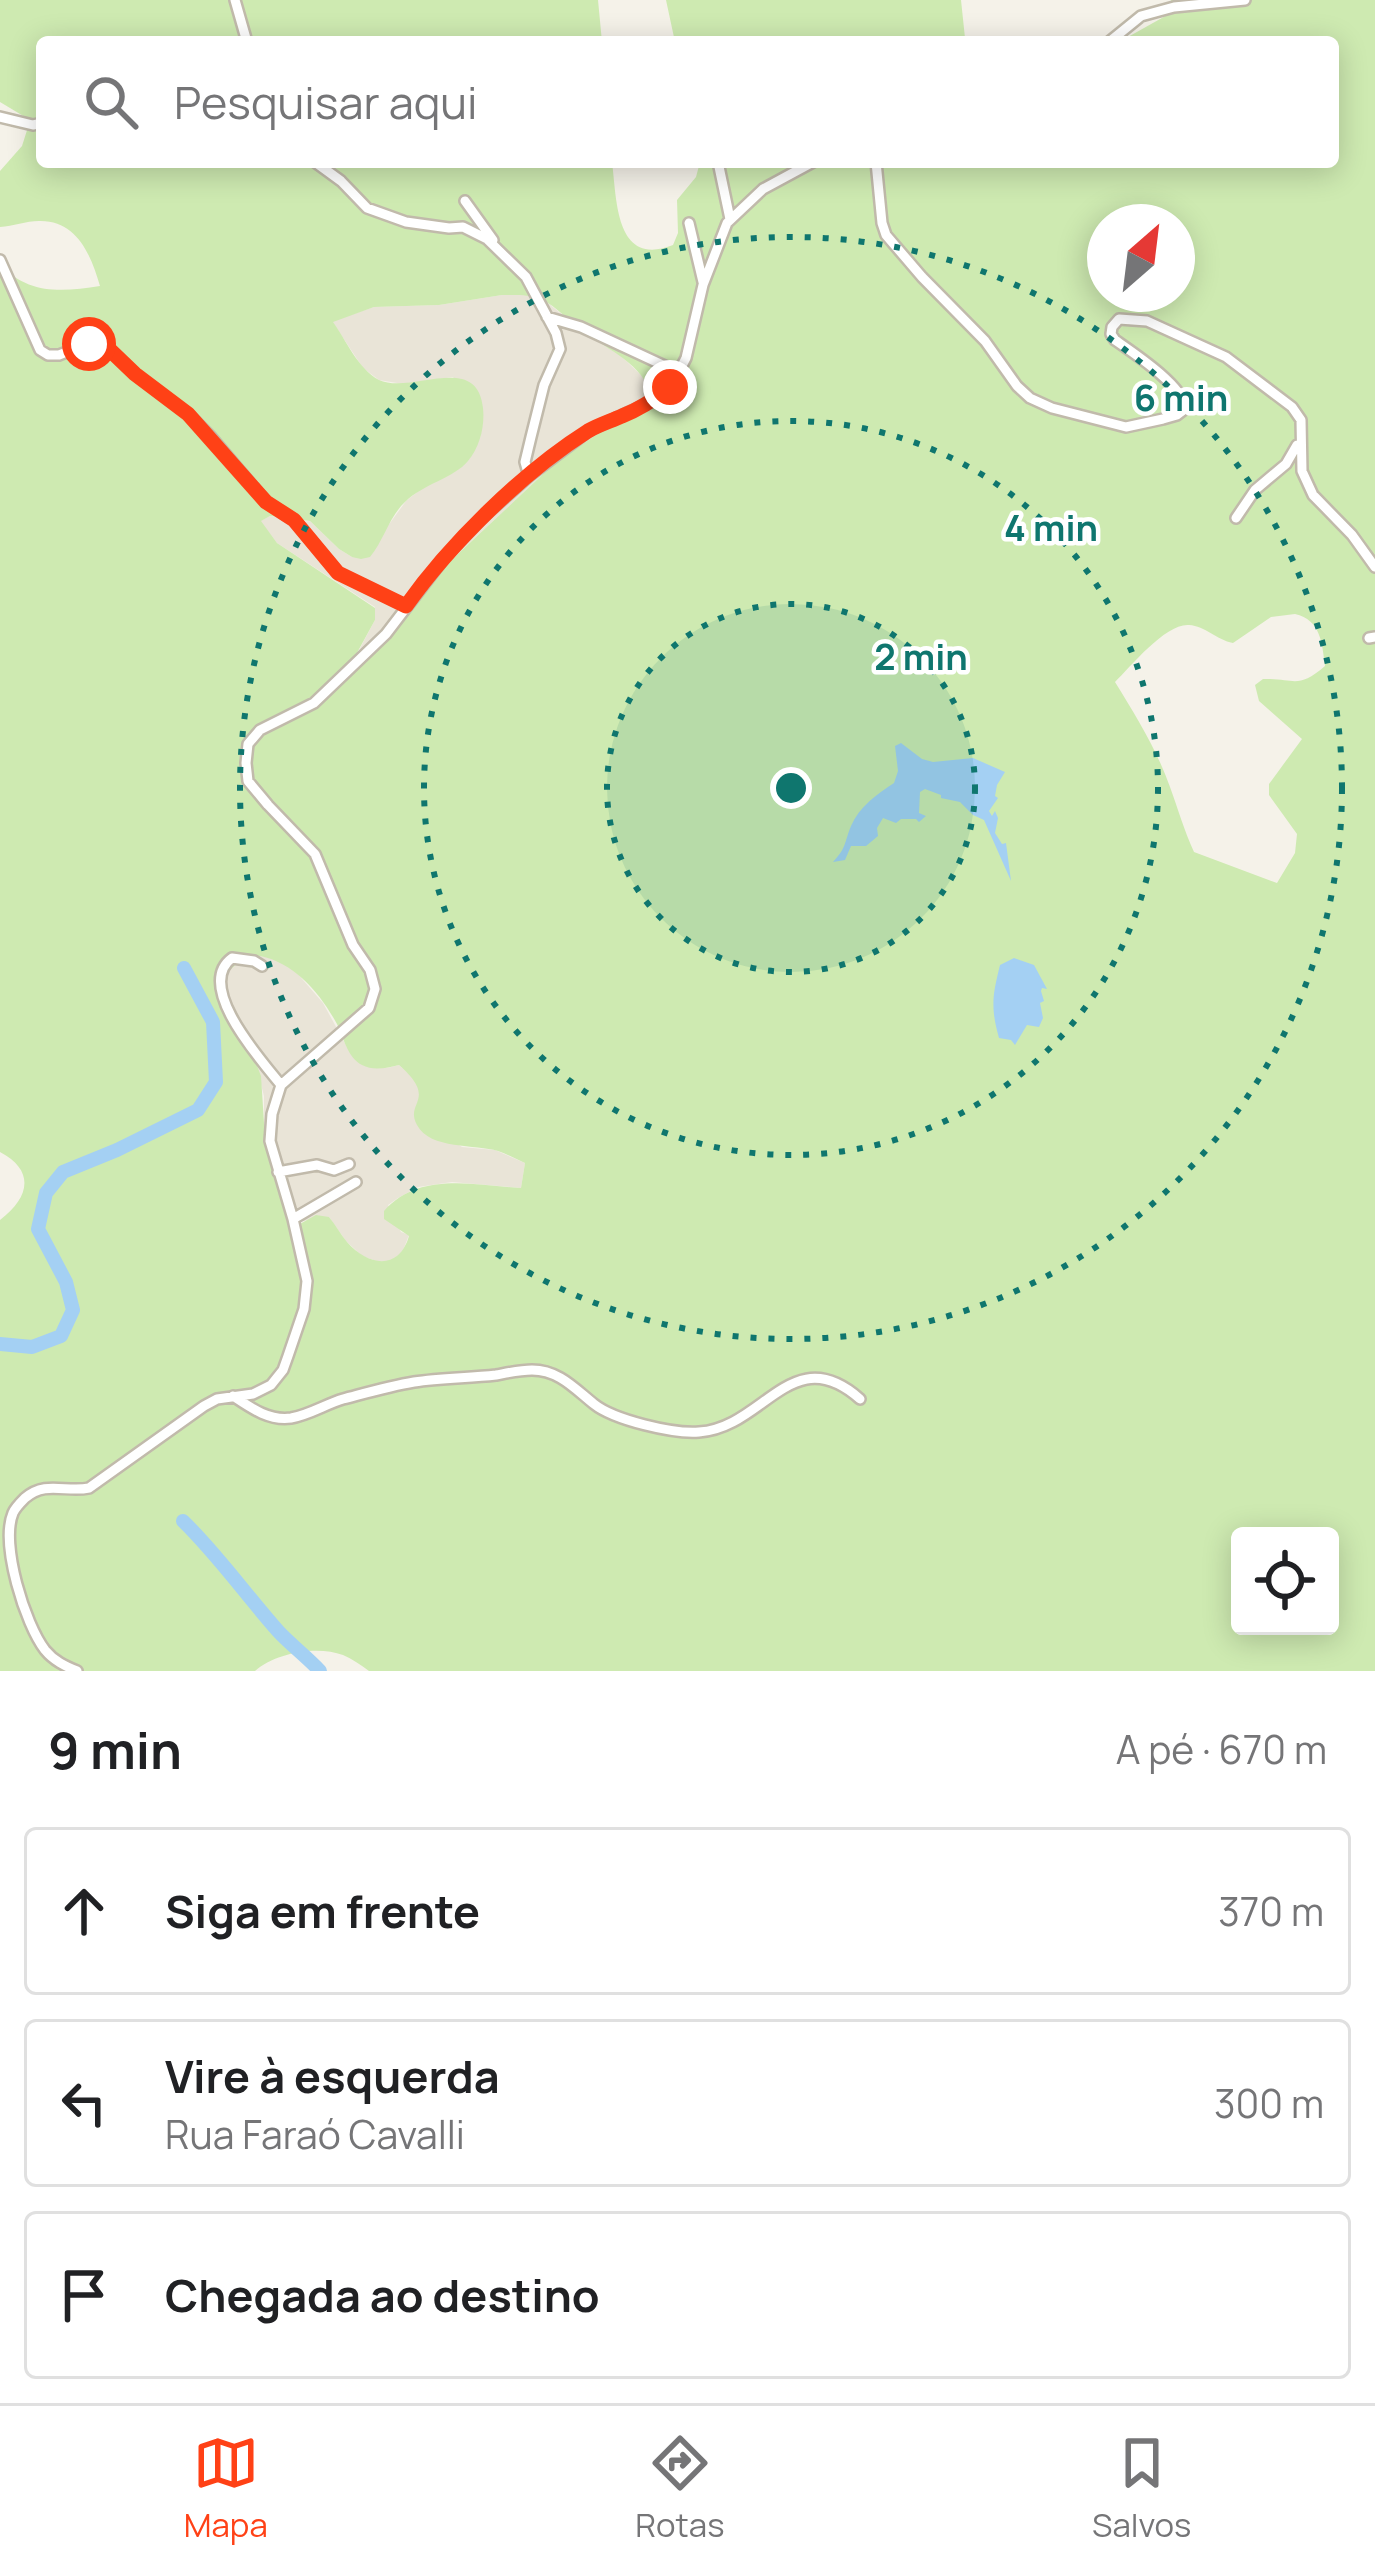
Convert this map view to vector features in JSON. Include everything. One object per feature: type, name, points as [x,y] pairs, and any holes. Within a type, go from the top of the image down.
[{"type":"street","points":[[235,0],[245,36]]},
{"type":"street","points":[[1116,36],[1141,16],[1190,4],[1245,0]]},
{"type":"street","points":[[0,117],[36,124]]},
{"type":"street","points":[[323,168],[367,208],[406,222],[463,227],[487,239],[526,277],[560,349],[544,385],[531,437],[526,462],[529,476]]},
{"type":"street","points":[[719,168],[730,219]]},
{"type":"street","points":[[77,1671],[45,1650],[30,1621],[14,1565],[12,1514],[28,1496],[51,1486],[89,1489],[204,1406],[217,1399],[253,1394],[271,1385],[283,1370],[304,1310],[307,1281],[270,1142],[272,1114],[281,1084],[369,1008],[375,988],[315,854],[248,781],[248,743],[260,730],[314,703],[386,634],[445,556],[529,476],[590,430],[651,402],[670,387],[680,373],[704,285],[730,219],[763,189],[801,168]]},
{"type":"street","points":[[877,168],[886,235],[985,341],[1030,398],[1126,427],[1177,415],[1186,408],[1184,398],[1111,334],[1119,319],[1147,321],[1226,357],[1292,407],[1301,420],[1302,471],[1313,495],[1352,535],[1375,568]]},
{"type":"street","points":[[465,201],[502,253]]},
{"type":"street","points":[[688,224],[704,285]]},
{"type":"street","points":[[0,260],[40,350],[59,355],[89,344],[110,350],[188,414],[266,502],[294,520],[338,573],[406,606]]},
{"type":"street","points":[[545,316],[581,327],[680,373]]},
{"type":"street","points":[[1235,518],[1255,490],[1286,464],[1299,440]]},
{"type":"street","points":[[262,966],[232,958],[222,966],[220,978],[236,1026],[281,1084]]},
{"type":"street","points":[[278,1172],[349,1165]]},
{"type":"street","points":[[293,1219],[356,1182]]},
{"type":"street","points":[[233,1396],[267,1417],[292,1418],[338,1400],[414,1382],[532,1370],[565,1379],[611,1413],[697,1433],[716,1430],[748,1414],[799,1379],[841,1383],[860,1400]]},
{"type":"shaded area","points":[[528,295],[548,303],[618,353],[647,381],[658,407],[596,435],[556,462],[458,554],[350,667],[375,620],[375,607],[277,543],[260,521],[270,516],[310,521],[352,557],[390,523],[406,501],[470,458],[480,438],[483,410],[453,377],[403,384],[379,380],[363,368],[332,321],[374,307],[439,305]]},
{"type":"shaded area","points":[[277,959],[297,973],[323,1003],[347,1047],[387,1068],[399,1065],[410,1075],[420,1095],[414,1115],[462,1147],[495,1150],[525,1163],[521,1188],[452,1182],[418,1187],[398,1198],[388,1205],[401,1232],[409,1235],[402,1253],[390,1261],[362,1256],[329,1217],[302,1221],[289,1231],[253,1054],[217,982],[241,960]]},
{"type":"green space","points":[[0,0],[598,0],[601,36],[36,36],[36,168],[613,168],[623,226],[640,247],[654,250],[673,245],[678,233],[677,200],[698,168],[1339,168],[1339,36],[1130,36],[1169,14],[1171,0],[1375,0],[1375,1671],[369,1671],[343,1655],[309,1651],[285,1655],[255,1671],[0,1671],[0,1220],[17,1203],[24,1185],[19,1168],[0,1152],[0,264],[34,286],[59,290],[100,286],[87,252],[63,226],[39,221],[0,227],[0,171],[22,146],[29,124],[0,102]],"holes":[[[526,296],[552,306],[629,363],[645,380],[657,406],[596,435],[556,462],[352,662],[375,620],[375,608],[277,543],[261,521],[270,516],[310,521],[352,557],[370,557],[405,502],[468,461],[482,429],[483,408],[478,391],[456,378],[408,383],[379,380],[359,362],[333,322],[374,307]],[[1271,617],[1304,617],[1319,634],[1325,666],[1302,680],[1263,679],[1255,685],[1259,701],[1302,739],[1269,784],[1269,795],[1297,834],[1295,853],[1277,883],[1194,852],[1159,760],[1115,682],[1149,647],[1180,626],[1195,626],[1233,643]],[[260,956],[284,965],[305,981],[323,1001],[357,1062],[375,1068],[399,1065],[411,1077],[419,1093],[414,1117],[423,1133],[443,1142],[498,1151],[525,1163],[521,1188],[448,1183],[398,1198],[384,1211],[384,1219],[409,1236],[391,1260],[373,1260],[355,1250],[329,1217],[316,1215],[289,1230],[264,1123],[261,1076],[239,1020],[217,982],[241,960]]]},
{"type":"green space","points":[[666,0],[961,0],[965,36],[674,36]]},
{"type":"water","points":[[901,743],[922,759],[973,758],[1005,772],[989,811],[992,816],[995,811],[995,833],[1006,843],[1011,881],[984,820],[960,802],[925,789],[920,792],[919,813],[926,816],[919,822],[883,818],[878,836],[866,846],[851,846],[845,860],[833,862],[859,813],[894,783],[898,771],[895,746]]},
{"type":"water","points":[[1014,958],[1034,965],[1047,989],[1041,991],[1039,1027],[1027,1025],[1015,1045],[999,1038],[994,1008],[1000,965]]},
{"type":"waterway","points":[[0,1344],[32,1347],[61,1336],[73,1310],[66,1282],[38,1229],[46,1193],[63,1172],[198,1110],[216,1082],[213,1022],[184,968]]},
{"type":"waterway","points":[[183,1521],[278,1631],[320,1671]]},
{"type":"route","points":[[89,344],[110,350],[188,414],[266,502],[294,520],[338,573],[406,606],[445,556],[529,476],[590,430],[651,402],[670,387]]}]
